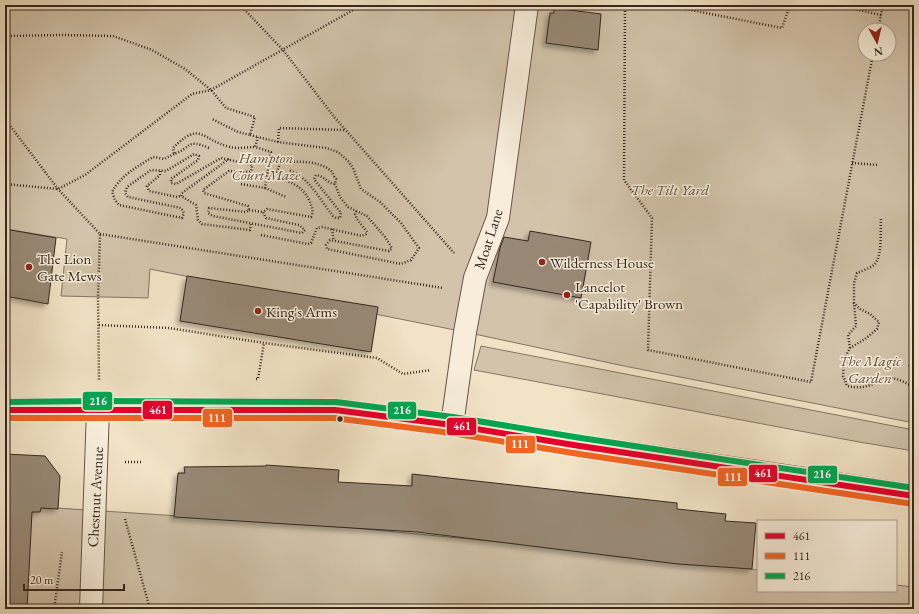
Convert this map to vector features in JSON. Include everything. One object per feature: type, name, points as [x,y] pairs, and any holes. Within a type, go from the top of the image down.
[{"type":"main road","points":[[5,410],[335,410],[452,425],[580,446],[914,496]]},
{"type":"street","name":"Moat Lane","points":[[452,425],[465,332],[474,285],[498,218],[527,5]]},
{"type":"street","name":"Chestnut Avenue","points":[[91,609],[98,409]]},
{"type":"path","points":[[240,5],[283,50],[345,130],[474,285]]},
{"type":"path","points":[[5,184],[58,189],[85,175],[192,94],[211,90],[362,5]]},
{"type":"path","points":[[625,5],[624,180],[652,218],[648,350],[810,382],[871,62]]},
{"type":"path","points":[[665,5],[782,28],[790,5]]},
{"type":"path","points":[[836,5],[881,15]]},
{"type":"path","points":[[880,22],[883,5]]},
{"type":"path","points":[[5,36],[113,36],[152,50],[185,69],[211,90],[226,108],[255,117],[250,135]]},
{"type":"path","points":[[5,119],[58,189],[100,234],[474,285]]},
{"type":"path","points":[[212,119],[238,132],[258,138],[326,148],[338,152],[353,168],[361,189],[380,202],[401,223],[419,248],[411,260],[401,264],[327,249],[326,245],[330,240],[389,251],[392,248],[367,216],[348,207],[340,197],[335,184],[336,179],[330,171],[320,165],[290,162],[280,163],[276,175],[280,179],[289,182],[305,192],[312,207],[313,213],[311,217],[267,208],[263,212]]},
{"type":"path","points":[[278,142],[279,128],[345,130]]},
{"type":"path","points":[[174,154],[173,148],[183,138],[191,133],[200,134],[231,147],[255,147],[271,152],[265,188]]},
{"type":"path","points":[[255,147],[258,138]]},
{"type":"path","points":[[209,148],[197,143],[190,145],[164,159],[153,157],[131,170],[117,184],[112,192],[114,200],[119,205],[182,218],[184,213],[181,208],[128,197],[125,193],[127,187],[151,170],[166,171],[194,154],[199,156],[198,160],[171,179],[171,183],[176,184],[221,158],[252,165],[250,172],[229,171],[203,190],[204,193],[248,206],[249,210]]},
{"type":"path","points":[[181,196],[182,193],[229,160]]},
{"type":"path","points":[[852,163],[879,165]]},
{"type":"path","points":[[289,170],[296,172],[306,181],[333,216],[340,218],[341,213],[314,179],[316,175],[322,176],[329,183],[335,184]]},
{"type":"path","points":[[160,171],[160,175],[147,186],[149,192],[177,197],[181,196],[193,202],[196,205],[198,220],[202,224],[242,230],[250,230],[250,224]]},
{"type":"path","points":[[241,184],[265,188],[286,197]]},
{"type":"path","points":[[209,208],[246,212],[249,210],[263,212],[266,218],[299,225],[305,230],[302,233],[250,224],[213,216],[208,213],[209,208]]},
{"type":"path","points":[[261,235],[308,244],[311,243],[318,228],[322,227],[362,236],[367,232],[356,219],[355,214],[357,210]]},
{"type":"path","points":[[850,348],[848,336],[856,326],[854,283],[857,273],[874,264],[880,250],[879,233],[881,219]]},
{"type":"path","points":[[332,229],[334,241]]},
{"type":"path","points":[[99,380],[100,234]]},
{"type":"path","points":[[854,303],[879,322],[878,329],[850,348],[844,359],[843,376],[847,386],[856,388],[873,384],[884,379],[894,378],[914,388]]},
{"type":"path","points":[[99,325],[169,328],[264,343],[377,358],[403,374]]},
{"type":"path","points":[[258,379],[264,343]]},
{"type":"path","points":[[909,365],[914,372]]},
{"type":"path","points":[[125,462],[141,462]]},
{"type":"path","points":[[123,513],[150,609]]},
{"type":"path","points":[[54,609],[63,548]]},
{"type":"green space","name":"The Tilt Yard","points":[[5,5],[914,5],[914,423],[624,366],[465,332],[150,269],[148,298],[61,296],[67,239],[5,229]]},
{"type":"green space","points":[[481,346],[914,430],[914,451],[474,370]]},
{"type":"green space","points":[[41,507],[333,526],[564,548],[757,570],[757,592],[897,592],[897,585],[914,587],[914,609],[5,609],[5,511]]},
{"type":"building","points":[[554,8],[601,14],[598,50],[546,43],[550,13],[554,13]]},
{"type":"building","name":"The Lion Gate Mews","points":[[5,229],[56,238],[48,304],[5,296]]},
{"type":"building","name":"Wilderness House","points":[[530,231],[591,242],[581,298],[493,282],[500,248],[504,237],[528,241]]},
{"type":"building","name":"King's Arms","points":[[187,276],[378,307],[371,352],[180,321]]},
{"type":"building","points":[[5,454],[45,456],[60,476],[58,509],[41,508],[40,512],[32,512],[27,609],[5,609]]},
{"type":"building","points":[[266,465],[339,470],[338,482],[412,486],[412,474],[677,503],[677,509],[726,514],[725,521],[756,523],[752,569],[678,564],[417,532],[174,517],[178,473],[185,473],[184,467]]},
{"type":"transit line","name":"216","points":[[5,402],[336,402],[453,417],[581,438],[914,488]]},
{"type":"transit line","name":"461","points":[[5,410],[335,410],[452,425],[580,446],[914,496]]},
{"type":"transit line","name":"111","points":[[5,418],[334,418],[451,433],[579,454],[913,504]]},
{"type":"place","name":"Wilderness House","points":[[542,262]]},
{"type":"place","name":"The Lion Gate Mews","points":[[29,267]]},
{"type":"place","name":"Lancelot 'Capability' Brown","points":[[567,295]]},
{"type":"place","name":"King's Arms","points":[[258,311]]},
{"type":"park label","name":"Hampton Court Maze","points":[[266,166]]},
{"type":"park label","name":"The Magic Garden","points":[[870,368]]}]
